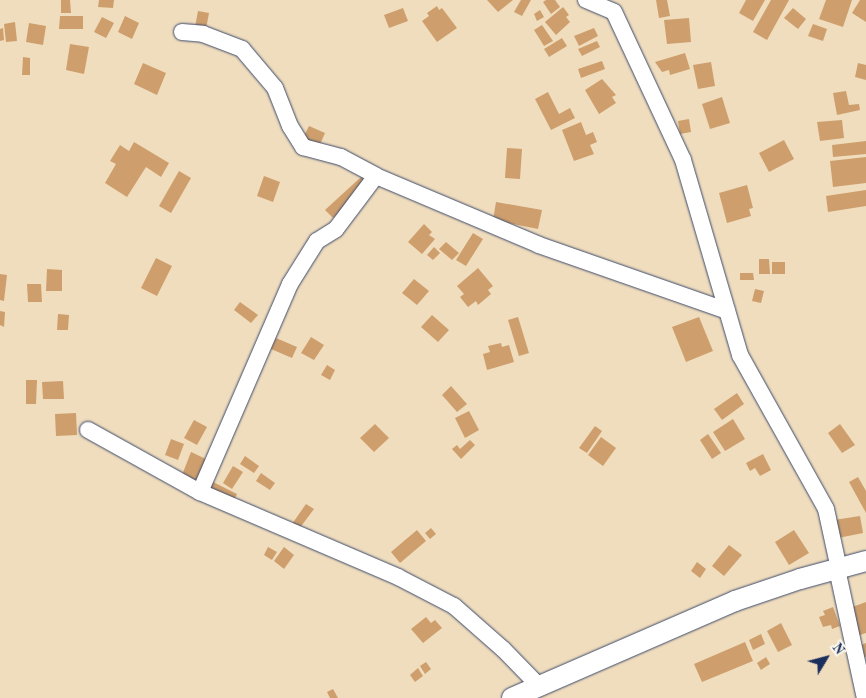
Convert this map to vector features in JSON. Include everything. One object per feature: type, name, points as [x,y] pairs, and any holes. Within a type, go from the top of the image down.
[{"type":"street","points":[[596,2],[614,12],[683,160],[740,355],[826,509],[865,698]]},
{"type":"street","points":[[182,32],[203,34],[242,49],[275,88],[290,126],[303,147],[341,157],[376,176],[539,246],[727,311]]},
{"type":"street","points":[[200,492],[290,284],[317,242],[336,229],[376,176]]},
{"type":"street","points":[[88,430],[200,492],[398,577],[454,606],[503,649],[539,686]]},
{"type":"street","points":[[512,698],[736,601],[800,579],[866,561]]},
{"type":"building","points":[[61,0],[70,0],[71,13],[61,13]]},
{"type":"building","points":[[99,0],[114,0],[113,8],[98,7]]},
{"type":"building","points":[[487,0],[513,0],[498,12]]},
{"type":"building","points":[[521,0],[531,0],[522,16],[514,12]]},
{"type":"building","points":[[555,0],[560,7],[551,14],[543,2]]},
{"type":"building","points":[[656,0],[667,0],[670,16],[659,18]]},
{"type":"building","points":[[746,0],[765,0],[753,21],[739,13]]},
{"type":"building","points":[[771,0],[789,0],[767,40],[753,32]]},
{"type":"building","points":[[826,0],[852,0],[843,27],[819,19]]},
{"type":"building","points":[[860,0],[866,0],[866,22],[852,13]]},
{"type":"building","points":[[437,6],[439,10],[442,8],[457,28],[437,42],[422,21],[429,16],[427,13]]},
{"type":"building","points":[[563,7],[569,15],[566,17],[570,22],[556,35],[545,22]]},
{"type":"building","points":[[403,8],[408,21],[389,28],[384,15]]},
{"type":"building","points":[[793,8],[806,19],[798,29],[784,18]]},
{"type":"building","points":[[540,10],[544,17],[537,21],[534,14]]},
{"type":"building","points":[[198,11],[209,13],[206,29],[195,27]]},
{"type":"building","points":[[60,16],[83,16],[83,29],[59,29]]},
{"type":"building","points":[[125,16],[139,23],[132,39],[118,32]]},
{"type":"building","points":[[102,17],[114,23],[106,38],[94,32]]},
{"type":"building","points":[[689,18],[691,42],[667,44],[664,20]]},
{"type":"building","points":[[15,22],[17,41],[6,42],[4,24]]},
{"type":"building","points":[[29,23],[46,26],[43,45],[26,42]]},
{"type":"building","points":[[813,24],[827,29],[823,41],[808,36]]},
{"type":"building","points":[[542,25],[553,41],[544,46],[534,30]]},
{"type":"building","points":[[3,28],[4,40],[0,41],[0,29]]},
{"type":"building","points":[[594,28],[598,36],[579,46],[574,36]]},
{"type":"building","points":[[562,38],[567,46],[549,57],[544,49]]},
{"type":"building","points":[[597,41],[600,47],[582,56],[578,49]]},
{"type":"building","points":[[70,44],[89,47],[84,74],[66,70]]},
{"type":"building","points":[[685,53],[690,69],[670,75],[669,70],[662,72],[655,62]]},
{"type":"building","points":[[23,57],[30,58],[30,75],[22,75]]},
{"type":"building","points":[[602,61],[605,69],[581,78],[578,69]]},
{"type":"building","points":[[711,62],[715,86],[698,89],[693,65]]},
{"type":"building","points":[[143,63],[166,73],[157,95],[134,84]]},
{"type":"building","points":[[858,63],[866,65],[866,80],[855,77]]},
{"type":"building","points":[[602,79],[616,95],[612,97],[616,103],[599,114],[585,90]]},
{"type":"building","points":[[846,91],[849,105],[859,104],[860,110],[837,115],[833,93]]},
{"type":"building","points":[[548,92],[559,114],[570,108],[575,118],[551,130],[535,99]]},
{"type":"building","points":[[722,97],[730,123],[710,129],[702,104]]},
{"type":"building","points":[[689,119],[691,132],[680,134],[678,121]]},
{"type":"building","points":[[842,120],[844,138],[820,141],[817,122]]},
{"type":"building","points":[[581,122],[586,135],[593,132],[597,142],[590,145],[594,154],[574,161],[562,130]]},
{"type":"building","points":[[309,126],[325,133],[318,149],[301,142]]},
{"type":"building","points":[[784,140],[794,159],[769,172],[759,153]]},
{"type":"building","points":[[866,141],[866,154],[833,157],[832,145]]},
{"type":"building","points":[[134,142],[169,163],[161,177],[146,167],[127,197],[105,183],[116,164],[110,161],[120,145],[129,151]]},
{"type":"building","points":[[507,148],[522,149],[520,179],[505,178]]},
{"type":"building","points":[[866,157],[866,183],[833,187],[830,161]]},
{"type":"building","points":[[179,171],[191,178],[171,213],[159,206]]},
{"type":"building","points":[[264,176],[280,182],[273,202],[257,196]]},
{"type":"building","points":[[361,177],[368,185],[333,218],[325,210]]},
{"type":"building","points":[[747,185],[753,208],[749,209],[751,216],[727,223],[719,193]]},
{"type":"building","points":[[866,190],[866,206],[828,212],[826,196]]},
{"type":"building","points":[[496,202],[542,210],[538,229],[493,220]]},
{"type":"building","points":[[424,224],[432,232],[429,235],[435,239],[422,254],[408,242]]},
{"type":"building","points":[[473,233],[483,239],[466,266],[456,260]]},
{"type":"building","points":[[446,242],[459,253],[452,260],[439,249]]},
{"type":"building","points":[[434,247],[440,253],[433,260],[427,255]]},
{"type":"building","points":[[156,258],[172,266],[157,296],[141,288]]},
{"type":"building","points":[[759,259],[769,259],[770,274],[759,274]]},
{"type":"building","points":[[772,262],[785,262],[785,274],[772,274]]},
{"type":"building","points":[[478,268],[493,286],[488,290],[491,294],[478,305],[476,301],[468,307],[460,297],[464,294],[457,286]]},
{"type":"building","points":[[47,269],[62,270],[62,291],[46,291]]},
{"type":"building","points":[[740,273],[753,273],[754,280],[740,280]]},
{"type":"building","points":[[0,274],[7,275],[4,301],[0,300]]},
{"type":"building","points":[[414,279],[429,291],[417,305],[402,293]]},
{"type":"building","points":[[27,284],[41,284],[42,302],[28,302]]},
{"type":"building","points":[[755,289],[764,291],[761,303],[752,301]]},
{"type":"building","points":[[240,302],[258,315],[251,323],[234,310]]},
{"type":"building","points":[[0,311],[5,312],[4,327],[0,325]]},
{"type":"building","points":[[58,314],[69,315],[68,330],[57,330]]},
{"type":"building","points":[[432,315],[449,330],[438,342],[421,327]]},
{"type":"building","points":[[518,317],[529,353],[519,356],[508,320]]},
{"type":"building","points":[[699,317],[713,351],[686,362],[672,327]]},
{"type":"building","points":[[311,337],[324,345],[314,360],[301,353]]},
{"type":"building","points":[[276,338],[297,347],[292,358],[271,349]]},
{"type":"building","points":[[501,343],[502,347],[509,345],[514,362],[487,370],[483,354],[490,352],[488,346]]},
{"type":"building","points":[[327,365],[335,370],[330,380],[321,375]]},
{"type":"building","points":[[26,380],[37,380],[36,404],[26,404]]},
{"type":"building","points":[[63,381],[64,399],[43,399],[42,382]]},
{"type":"building","points":[[451,386],[467,404],[457,412],[442,395]]},
{"type":"building","points":[[737,393],[744,404],[722,420],[714,409]]},
{"type":"building","points":[[469,411],[479,430],[465,438],[455,418]]},
{"type":"building","points":[[76,413],[77,435],[56,436],[55,414]]},
{"type":"building","points":[[733,419],[745,439],[725,451],[713,432]]},
{"type":"building","points":[[194,420],[207,427],[197,445],[184,438]]},
{"type":"building","points":[[375,424],[389,438],[374,452],[360,438]]},
{"type":"building","points":[[840,424],[855,445],[842,453],[828,433]]},
{"type":"building","points":[[595,426],[602,431],[587,453],[579,448]]},
{"type":"building","points":[[708,434],[721,453],[712,459],[700,440]]},
{"type":"building","points":[[601,437],[616,448],[603,466],[588,455]]},
{"type":"building","points":[[171,439],[184,444],[178,460],[165,455]]},
{"type":"building","points":[[470,440],[475,445],[461,459],[452,449],[457,445],[460,449]]},
{"type":"building","points":[[191,452],[208,460],[198,482],[182,475]]},
{"type":"building","points":[[763,454],[771,470],[760,476],[755,468],[750,471],[746,463]]},
{"type":"building","points":[[245,456],[259,466],[254,473],[240,464]]},
{"type":"building","points":[[233,466],[243,472],[232,489],[223,483]]},
{"type":"building","points":[[261,473],[275,483],[270,490],[256,481]]},
{"type":"building","points":[[858,477],[866,491],[866,513],[849,482]]},
{"type":"building","points":[[211,481],[237,494],[233,502],[207,490]]},
{"type":"building","points":[[306,504],[314,509],[299,529],[292,524]]},
{"type":"building","points":[[860,516],[863,533],[838,538],[834,520]]},
{"type":"building","points":[[431,528],[436,534],[430,539],[425,533]]},
{"type":"building","points":[[417,530],[426,541],[400,563],[391,552]]},
{"type":"building","points":[[794,530],[809,553],[789,565],[775,542]]},
{"type":"building","points":[[729,545],[742,555],[724,576],[712,566]]},
{"type":"building","points":[[268,547],[277,552],[272,560],[264,555]]},
{"type":"building","points":[[284,547],[294,555],[284,569],[274,561]]},
{"type":"building","points":[[697,562],[706,569],[700,578],[691,571]]},
{"type":"building","points":[[866,602],[866,633],[857,636],[847,609]]},
{"type":"building","points":[[833,607],[840,626],[832,629],[831,625],[823,627],[819,617],[825,615],[823,611]]},
{"type":"building","points":[[426,617],[431,623],[435,620],[442,628],[423,643],[411,629]]},
{"type":"building","points":[[781,623],[792,645],[778,652],[767,631]]},
{"type":"building","points":[[761,634],[765,644],[753,650],[749,640]]},
{"type":"building","points":[[745,642],[753,661],[702,682],[694,664]]},
{"type":"building","points":[[866,643],[866,657],[860,659],[856,647]]},
{"type":"building","points":[[766,657],[770,664],[761,670],[757,663]]},
{"type":"building","points":[[426,662],[431,669],[425,674],[420,666]]},
{"type":"building","points":[[418,668],[423,676],[415,682],[410,675]]},
{"type":"building","points":[[333,689],[338,698],[330,698],[327,692]]}]
